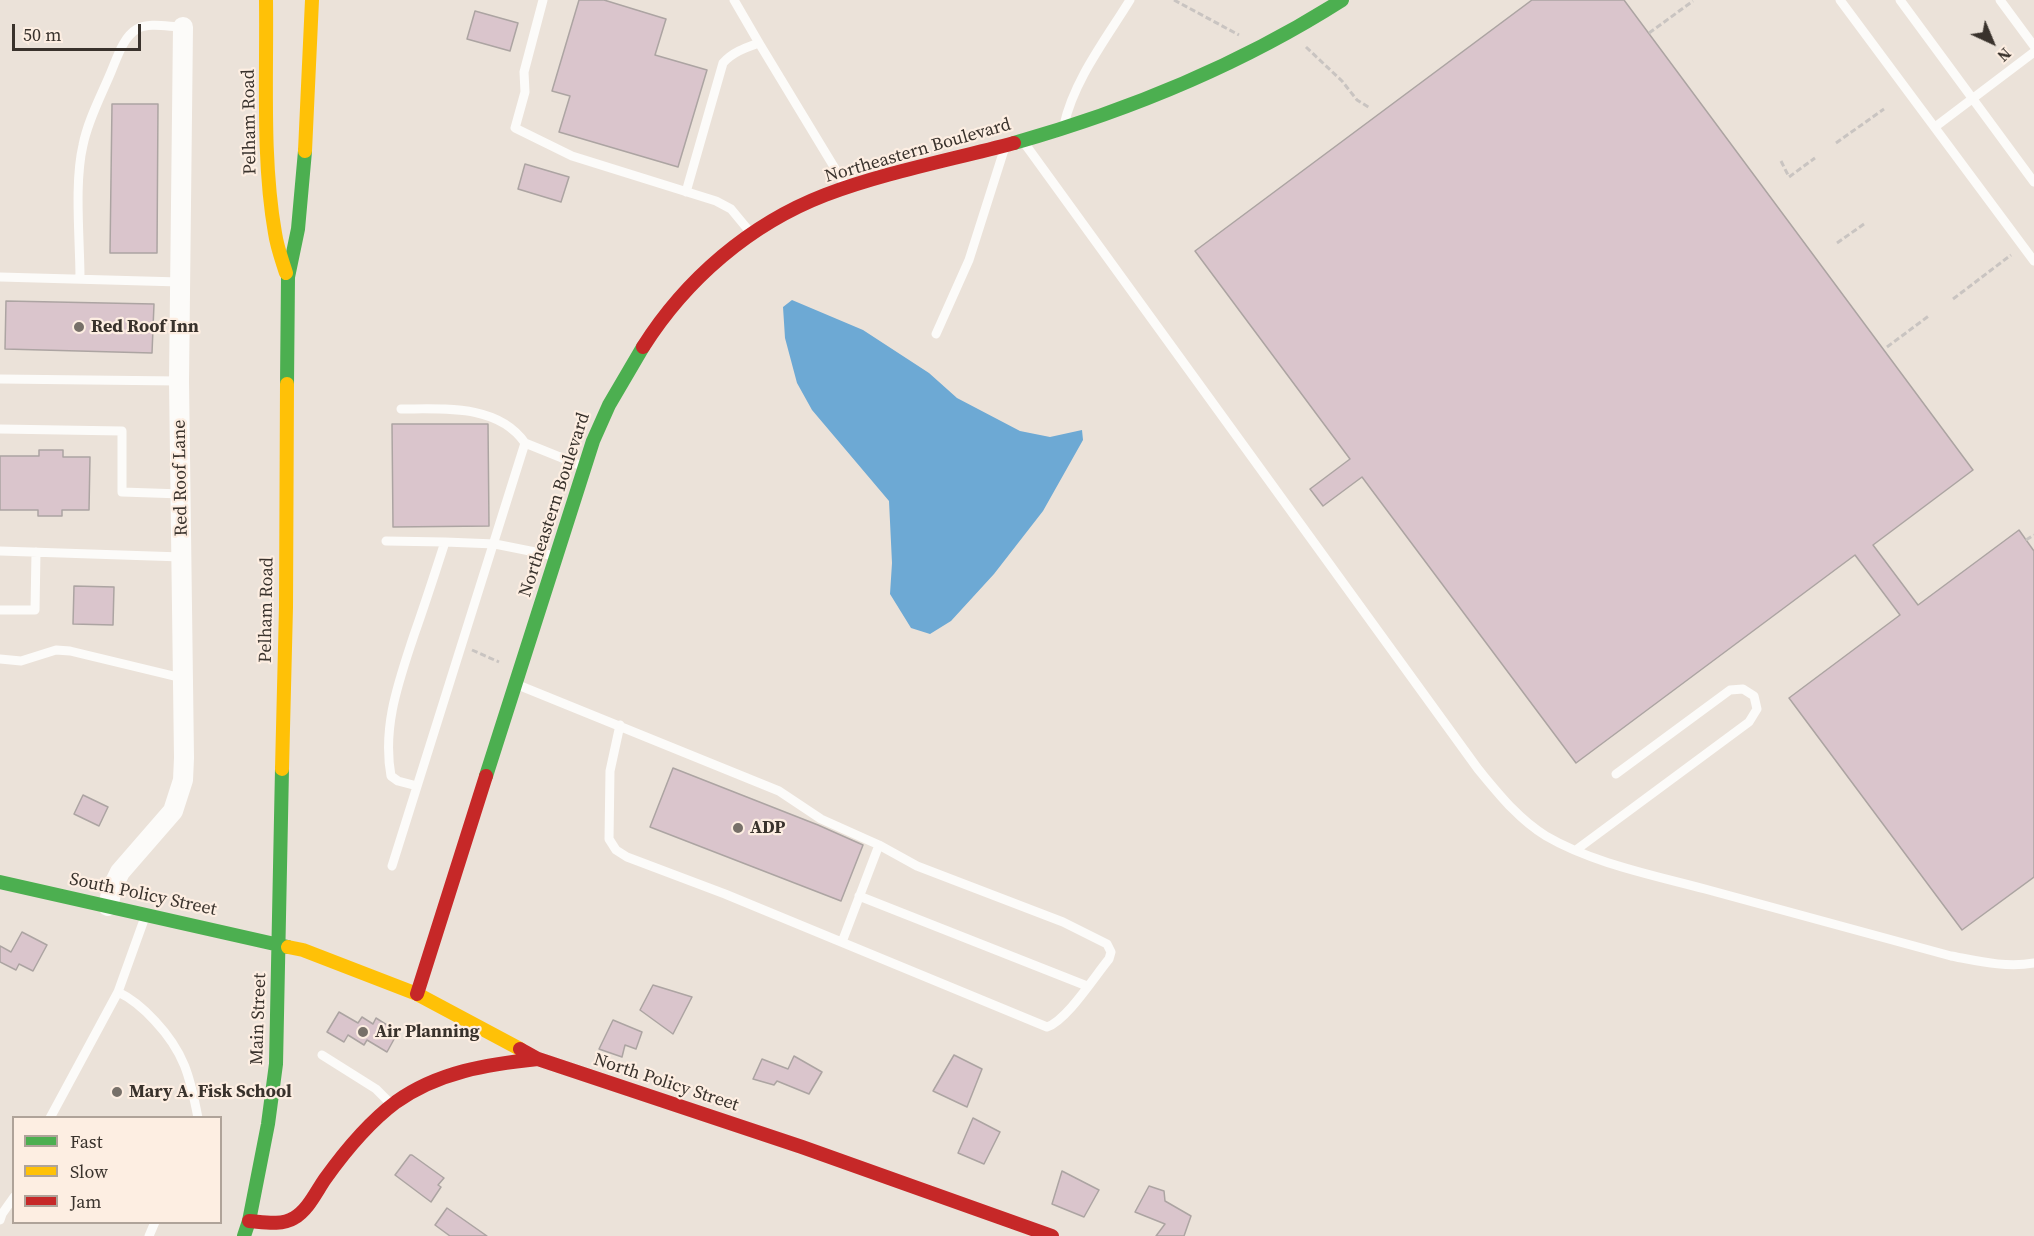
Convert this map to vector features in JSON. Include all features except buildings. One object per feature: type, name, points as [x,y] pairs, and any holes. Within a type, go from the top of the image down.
[{"type":"street","name":"Pelham Road","points":[[266,0],[270,194],[275,235],[288,277]]},
{"type":"street","name":"Pelham Road","points":[[278,944],[286,607],[288,277],[298,229],[303,185],[312,0]]},
{"type":"street","name":"Northeastern Boulevard","points":[[417,993],[584,467],[603,415],[645,342],[679,298],[723,255],[752,234],[797,207],[847,188],[1022,141],[1142,102],[1257,50],[1338,1]]},
{"type":"street","name":"Red Roof Lane","points":[[108,906],[113,886],[120,872],[169,816],[183,780],[182,494],[179,381],[183,27]]},
{"type":"street","name":"South Policy Street","points":[[0,882],[278,944]]},
{"type":"street","name":"North Policy Street","points":[[278,944],[316,954],[417,993],[538,1059],[802,1147],[1052,1236]]},
{"type":"street","name":"Main Street","points":[[244,1236],[268,1124],[276,1064],[278,944]]},
{"type":"street","points":[[249,1221],[273,1223],[293,1218],[307,1204],[372,1121],[421,1087],[462,1070],[501,1062],[538,1059]]},
{"type":"lane","points":[[543,0],[524,72],[525,92],[515,128],[572,156],[716,201],[731,209],[752,234]]},
{"type":"lane","points":[[734,0],[847,188]]},
{"type":"lane","points":[[1064,128],[1069,104],[1130,0]]},
{"type":"lane","points":[[1840,0],[2034,261]]},
{"type":"lane","points":[[1900,0],[2034,182]]},
{"type":"lane","points":[[2000,0],[2034,46]]},
{"type":"lane","points":[[80,279],[79,175],[88,126],[130,34],[138,28],[148,26],[183,27]]},
{"type":"lane","points":[[686,192],[723,63],[730,56],[759,43]]},
{"type":"lane","points":[[1935,127],[2034,52]]},
{"type":"lane","points":[[1022,141],[1478,769],[1501,797],[1523,818],[1546,836],[1576,850],[1642,872],[1950,956],[1986,963],[2024,965],[2034,963]]},
{"type":"lane","points":[[936,334],[969,260],[1006,145]]},
{"type":"lane","points":[[0,277],[181,282]]},
{"type":"lane","points":[[0,378],[179,381]]},
{"type":"lane","points":[[401,409],[441,409],[481,413],[502,421],[517,432],[525,443],[584,467]]},
{"type":"lane","points":[[0,429],[122,431],[122,492],[182,494]]},
{"type":"lane","points":[[392,866],[525,443]]},
{"type":"lane","points":[[386,541],[495,544],[556,556]]},
{"type":"lane","points":[[417,786],[398,781],[392,776],[389,727],[400,679],[445,542]]},
{"type":"lane","points":[[0,551],[182,557]]},
{"type":"lane","points":[[0,610],[35,610],[36,552]]},
{"type":"lane","points":[[0,659],[21,661],[56,650],[70,651],[182,678]]},
{"type":"lane","points":[[515,684],[620,725],[779,791],[821,819],[879,845],[917,866],[1063,922],[1107,944],[1111,952],[1109,959],[1064,1015],[1055,1024],[1047,1027],[725,894],[627,857],[616,850],[609,839],[610,771],[620,725]]},
{"type":"lane","points":[[1576,850],[1749,722],[1757,709],[1754,696],[1743,689],[1730,690],[1616,774]]},
{"type":"lane","points":[[842,942],[879,845]]},
{"type":"lane","points":[[859,896],[1087,986]]},
{"type":"lane","points":[[51,1116],[118,992],[146,915]]},
{"type":"lane","points":[[118,992],[128,996],[144,1009],[177,1047],[188,1072],[198,1116]]},
{"type":"lane","points":[[322,1055],[376,1089],[393,1105]]},
{"type":"lane","points":[[0,1220],[12,1200]]},
{"type":"path","points":[[1174,0],[1242,36]]},
{"type":"path","points":[[1649,33],[1693,1]]},
{"type":"path","points":[[1303,43],[1342,81],[1357,100],[1370,108]]},
{"type":"path","points":[[1836,143],[1884,109]]},
{"type":"path","points":[[1781,161],[1789,177],[1815,158]]},
{"type":"path","points":[[1837,243],[1864,224]]},
{"type":"path","points":[[1953,299],[2011,255]]},
{"type":"path","points":[[1887,347],[1930,315]]},
{"type":"path","points":[[2026,540],[2034,535]]},
{"type":"path","points":[[462,646],[506,666]]},
{"type":"water","points":[[792,300],[863,330],[929,373],[957,398],[1020,431],[1050,437],[1082,430],[1083,440],[1043,511],[994,574],[951,621],[930,634],[911,628],[890,594],[892,563],[889,501],[812,410],[797,383],[785,338],[783,307]]},
{"type":"traffic: fast","points":[[1014,143],[1100,116],[1183,84],[1264,45],[1342,0]]},
{"type":"traffic: fast","points":[[287,384],[288,277],[298,229],[305,151]]},
{"type":"traffic: fast","points":[[486,776],[593,441],[609,405],[643,347]]},
{"type":"traffic: fast","points":[[244,1236],[268,1124],[276,1064],[282,769]]},
{"type":"traffic: fast","points":[[0,882],[288,947]]},
{"type":"traffic: slow","points":[[266,0],[268,176],[276,238],[286,273]]},
{"type":"traffic: slow","points":[[305,151],[312,0]]},
{"type":"traffic: slow","points":[[282,769],[286,607],[287,384]]},
{"type":"traffic: slow","points":[[288,947],[303,950],[417,994],[520,1049]]},
{"type":"traffic: jam","points":[[643,347],[660,322],[700,277],[722,256],[771,221],[797,207],[848,187],[1014,143]]},
{"type":"traffic: jam","points":[[417,994],[486,776]]},
{"type":"traffic: jam","points":[[520,1049],[538,1059],[802,1147],[1052,1236]]},
{"type":"traffic: jam","points":[[249,1221],[278,1223],[299,1215],[358,1138],[386,1110],[412,1092],[429,1083],[464,1071],[538,1059]]},
{"type":"place","name":"Red Roof Inn","points":[[79,327]]},
{"type":"place","name":"ADP","points":[[738,828]]},
{"type":"place","name":"Air Planning","points":[[363,1032]]},
{"type":"place","name":"Mary A. Fisk School","points":[[117,1092]]}]
